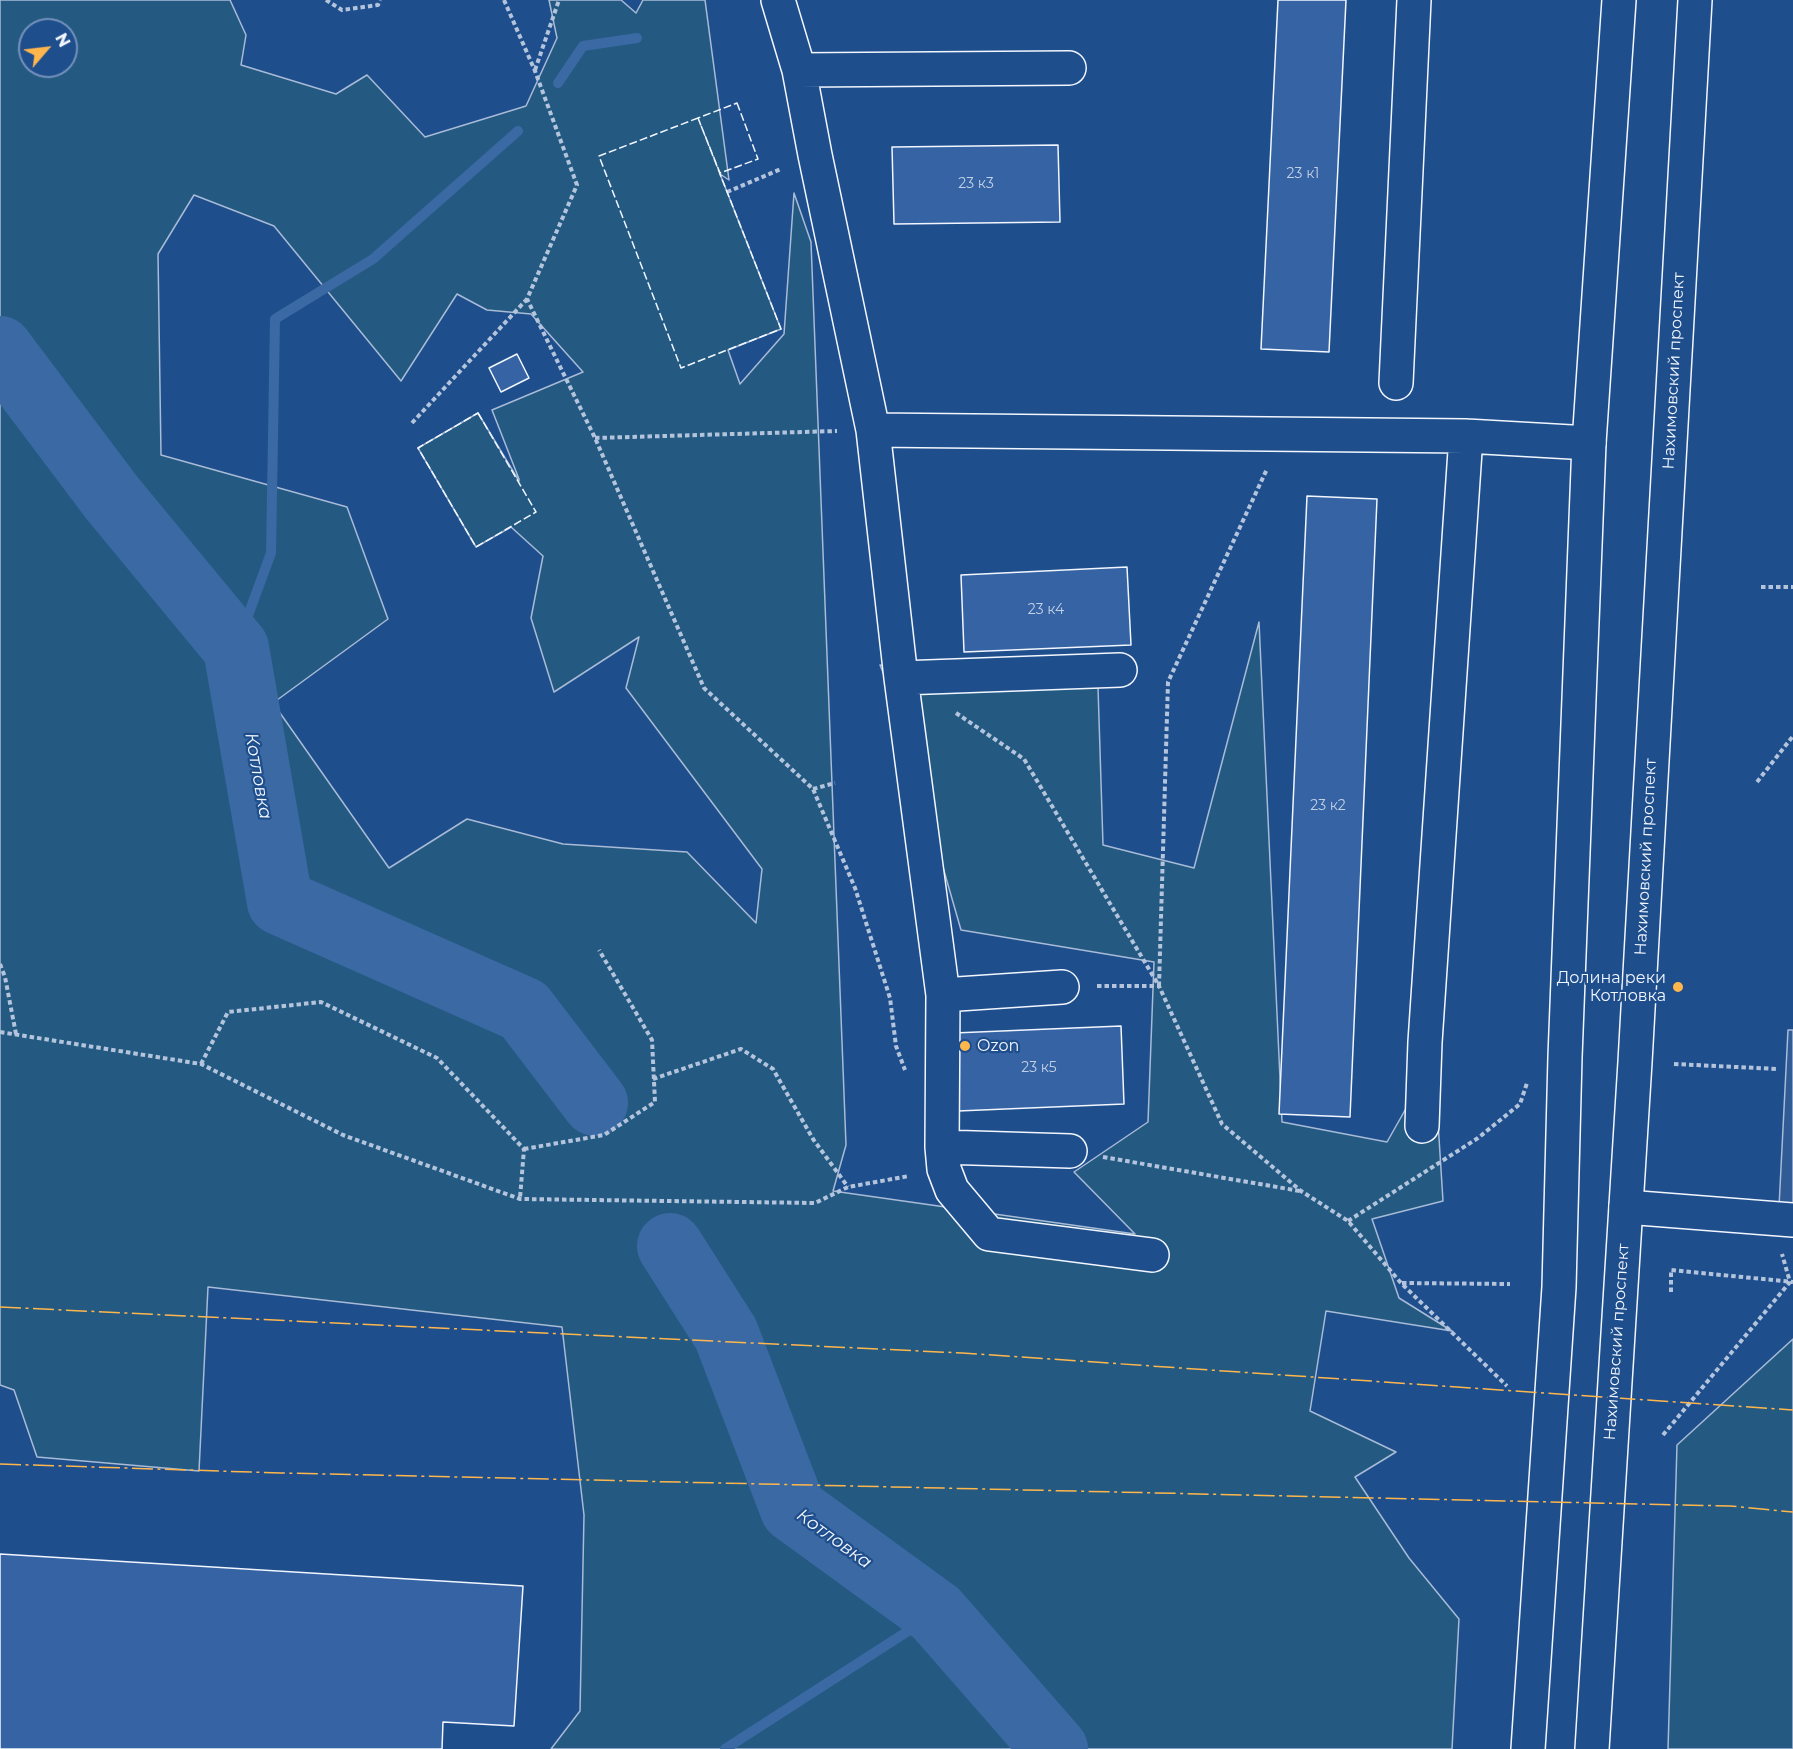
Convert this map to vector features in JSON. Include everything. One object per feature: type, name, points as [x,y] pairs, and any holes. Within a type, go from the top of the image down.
[{"type":"main road","points":[[778,0],[799,70],[873,430],[901,678],[943,995],[943,1158],[952,1190],[988,1234],[1152,1255]]},
{"type":"main road","points":[[1396,383],[1414,0]]},
{"type":"main road","points":[[1528,1749],[1559,1287],[1565,1057],[1589,443],[1619,0]]},
{"type":"main road","name":"Нахимовский проспект","points":[[1592,1749],[1626,1207],[1695,0]]},
{"type":"main road","points":[[799,70],[1069,68]]},
{"type":"main road","points":[[873,430],[1466,436],[1589,443]]},
{"type":"main road","points":[[1422,1126],[1425,1042],[1466,436]]},
{"type":"main road","points":[[901,678],[1120,670]]},
{"type":"main road","points":[[943,995],[1062,987]]},
{"type":"main road","points":[[943,1158],[1070,1151]]},
{"type":"main road","points":[[1626,1207],[1793,1220]]},
{"type":"path","points":[[326,0],[342,10],[378,5],[380,0]]},
{"type":"path","points":[[412,423],[527,299],[577,185],[535,71],[504,0]]},
{"type":"path","points":[[535,71],[559,0]]},
{"type":"path","points":[[727,192],[815,155]]},
{"type":"path","points":[[527,299],[595,438],[704,688],[813,789],[855,888],[890,998],[896,1047],[909,1080]]},
{"type":"path","points":[[595,438],[873,430]]},
{"type":"path","points":[[1160,986],[1168,682],[1284,433]]},
{"type":"path","points":[[1761,587],[1793,586]]},
{"type":"path","points":[[949,677],[956,713],[1024,759],[1160,986],[1222,1124],[1301,1191],[1348,1221],[1401,1282],[1507,1386]]},
{"type":"path","points":[[1757,782],[1793,736]]},
{"type":"path","points":[[813,789],[835,783]]},
{"type":"path","points":[[524,1149],[604,1135],[655,1102],[652,1040],[598,950]]},
{"type":"path","points":[[0,964],[5,976],[16,1034]]},
{"type":"path","points":[[1062,987],[1081,989],[1094,986],[1160,986]]},
{"type":"path","points":[[201,1064],[228,1012],[321,1002],[437,1058],[524,1149],[520,1199]]},
{"type":"path","points":[[0,1032],[201,1064],[343,1135],[520,1199],[815,1203],[848,1187],[943,1158]]},
{"type":"path","points":[[653,1078],[741,1049],[773,1069],[813,1139],[848,1187]]},
{"type":"path","points":[[1674,1064],[1778,1069]]},
{"type":"path","points":[[1348,1221],[1478,1138],[1520,1104],[1530,1074]]},
{"type":"path","points":[[1070,1151],[1301,1191]]},
{"type":"path","points":[[1671,1293],[1671,1270],[1792,1282]]},
{"type":"path","points":[[1401,1282],[1510,1284]]},
{"type":"path","points":[[1664,1435],[1792,1282]]},
{"type":"shaded area","points":[[0,0],[230,0],[246,35],[241,65],[336,94],[367,75],[425,137],[526,106],[557,38],[549,0],[621,0],[636,13],[643,0],[705,0],[729,180],[720,174],[781,329],[728,350],[740,384],[784,334],[794,193],[811,242],[846,1145],[833,1191],[1135,1234],[1074,1172],[1148,1122],[1154,962],[961,930],[930,822],[923,772],[880,665],[1098,687],[1103,845],[1194,868],[1259,622],[1282,1122],[1387,1142],[1434,1059],[1443,1201],[1372,1219],[1399,1298],[1452,1331],[1326,1311],[1310,1411],[1396,1452],[1355,1477],[1409,1558],[1459,1619],[1452,1749],[551,1749],[580,1711],[584,1515],[562,1327],[208,1287],[199,1471],[37,1457],[14,1390],[0,1385]],"holes":[[[194,195],[274,226],[401,381],[457,294],[487,310],[531,314],[583,372],[492,410],[519,481],[478,413],[418,448],[476,547],[511,527],[543,556],[531,618],[554,692],[639,637],[626,688],[762,869],[756,923],[687,852],[563,844],[467,819],[389,868],[273,703],[388,619],[347,507],[161,455],[158,254]]]},
{"type":"shaded area","points":[[1788,1030],[1793,1030],[1793,1208],[1779,1207]]},
{"type":"shaded area","points":[[1793,1339],[1793,1749],[1668,1749],[1677,1445]]},
{"type":"building","points":[[1278,0],[1346,0],[1329,352],[1261,349]]},
{"type":"building","points":[[1058,145],[1060,222],[894,224],[892,147]]},
{"type":"building","points":[[517,354],[529,378],[501,392],[489,368]]},
{"type":"building","points":[[1307,496],[1377,499],[1350,1117],[1279,1114]]},
{"type":"building","points":[[1127,567],[1131,645],[964,652],[961,575]]},
{"type":"building","points":[[1121,1026],[1124,1104],[958,1111],[954,1033]]},
{"type":"building","points":[[0,1554],[523,1586],[514,1726],[443,1722],[442,1749],[0,1749]]},
{"type":"waterway","points":[[558,83],[583,46],[637,38]]},
{"type":"waterway","points":[[236,648],[271,553],[275,319],[373,259],[518,131]]},
{"type":"waterway","name":"Котловка","points":[[0,349],[112,498],[236,648],[280,902],[524,1010],[595,1103]]},
{"type":"waterway","name":"Котловка","points":[[670,1246],[726,1334],[793,1509],[936,1613],[1055,1749]]},
{"type":"waterway","points":[[725,1749],[936,1613]]},
{"type":"fence","points":[[737,103],[758,159],[720,173],[698,118],[737,103]]},
{"type":"fence","points":[[698,118],[781,329],[681,368],[599,156],[698,118]]},
{"type":"fence","points":[[478,413],[536,512],[476,547],[418,448],[478,413]]},
{"type":"power","points":[[0,1307],[962,1353],[1793,1410]]},
{"type":"power","points":[[0,1464],[281,1473],[1730,1506],[1793,1512]]},
{"type":"place","name":"Долина реки Котловка","points":[[1678,987]]},
{"type":"place","name":"Ozon","points":[[965,1046]]}]
